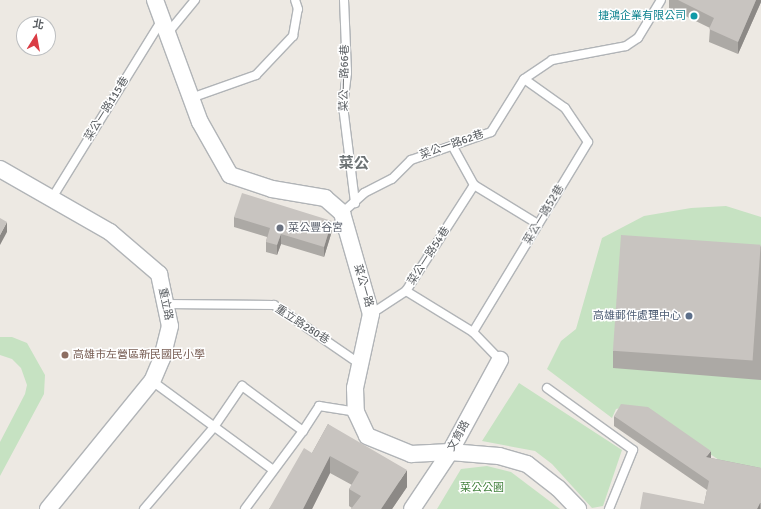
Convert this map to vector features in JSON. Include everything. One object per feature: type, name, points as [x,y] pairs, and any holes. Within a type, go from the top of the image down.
[{"type":"street","points":[[155,0],[200,122],[230,176],[272,189],[325,198],[342,213]]},
{"type":"street","name":"重立路","points":[[0,169],[110,232],[159,274],[170,326],[162,358],[152,381],[50,508]]},
{"type":"street","name":"菜公一路","points":[[342,213],[371,314],[355,388],[356,412],[367,436],[411,454],[450,452],[499,456],[527,464],[558,488],[578,509]]},
{"type":"street","name":"文育路","points":[[412,509],[450,452],[500,360]]},
{"type":"lane","name":"菜公一路115巷","points":[[52,198],[165,26],[195,0]]},
{"type":"lane","points":[[191,98],[256,75],[293,36],[298,9],[295,0]]},
{"type":"lane","name":"菜公一路66巷","points":[[344,0],[347,73],[343,106],[354,203]]},
{"type":"lane","name":"菜公一路62巷","points":[[342,213],[364,193],[392,179],[411,160],[453,147],[491,132],[524,79],[552,60],[626,46],[638,38],[661,0]]},
{"type":"lane","name":"菜公一路52巷","points":[[473,332],[588,142],[565,108],[524,79]]},
{"type":"lane","points":[[453,147],[474,186],[538,224]]},
{"type":"lane","name":"菜公一路54巷","points":[[371,314],[406,291],[474,186]]},
{"type":"lane","points":[[406,291],[473,332],[500,360]]},
{"type":"lane","name":"重立路280巷","points":[[165,304],[274,305],[360,364]]},
{"type":"lane","points":[[152,381],[273,470]]},
{"type":"lane","points":[[144,509],[214,427],[242,386],[303,431]]},
{"type":"lane","points":[[548,388],[633,450],[609,509]]},
{"type":"lane","points":[[245,509],[303,431],[318,406],[356,412]]},
{"type":"green space","points":[[726,206],[761,217],[761,468],[722,462],[650,414],[626,407],[616,409],[612,418],[547,369],[561,341],[576,329],[602,238],[644,216],[691,208]]},
{"type":"green space","points":[[0,337],[12,337],[27,343],[45,375],[44,394],[0,476],[0,442],[25,394],[27,385],[21,368],[12,359],[0,355]]},
{"type":"green space","points":[[519,383],[622,450],[603,506],[592,508],[552,464],[535,451],[482,441]]},
{"type":"green space","name":"菜公公園","points":[[487,466],[511,472],[560,509],[437,509],[461,469]]},
{"type":"building","points":[[678,0],[756,0],[738,42],[709,29],[714,18]]},
{"type":"building","name":"菜公豐谷宮","points":[[242,193],[332,221],[324,247],[281,234],[277,245],[266,242],[270,228],[234,217]]},
{"type":"building","points":[[0,218],[7,222],[0,235]]},
{"type":"building","name":"高雄郵件處理中心","points":[[621,235],[761,245],[753,360],[613,351]]},
{"type":"building","points":[[621,404],[648,407],[711,451],[706,457],[761,468],[761,503],[757,509],[640,509],[643,492],[704,504],[709,481],[614,416]]},
{"type":"building","points":[[328,424],[407,470],[381,509],[351,509],[361,496],[349,489],[359,472],[330,456],[303,509],[269,509],[304,448],[312,453]]},
{"type":"place","name":"捷鴻企業有限公司","points":[[694,16]]},
{"type":"place","name":"菜公豐谷宮","points":[[280,228]]},
{"type":"place","name":"高雄郵件處理中心","points":[[689,316]]},
{"type":"place","name":"高雄市左營區新民國民小學","points":[[65,355]]},
{"type":"district","name":"菜公","points":[[354,164]]}]
